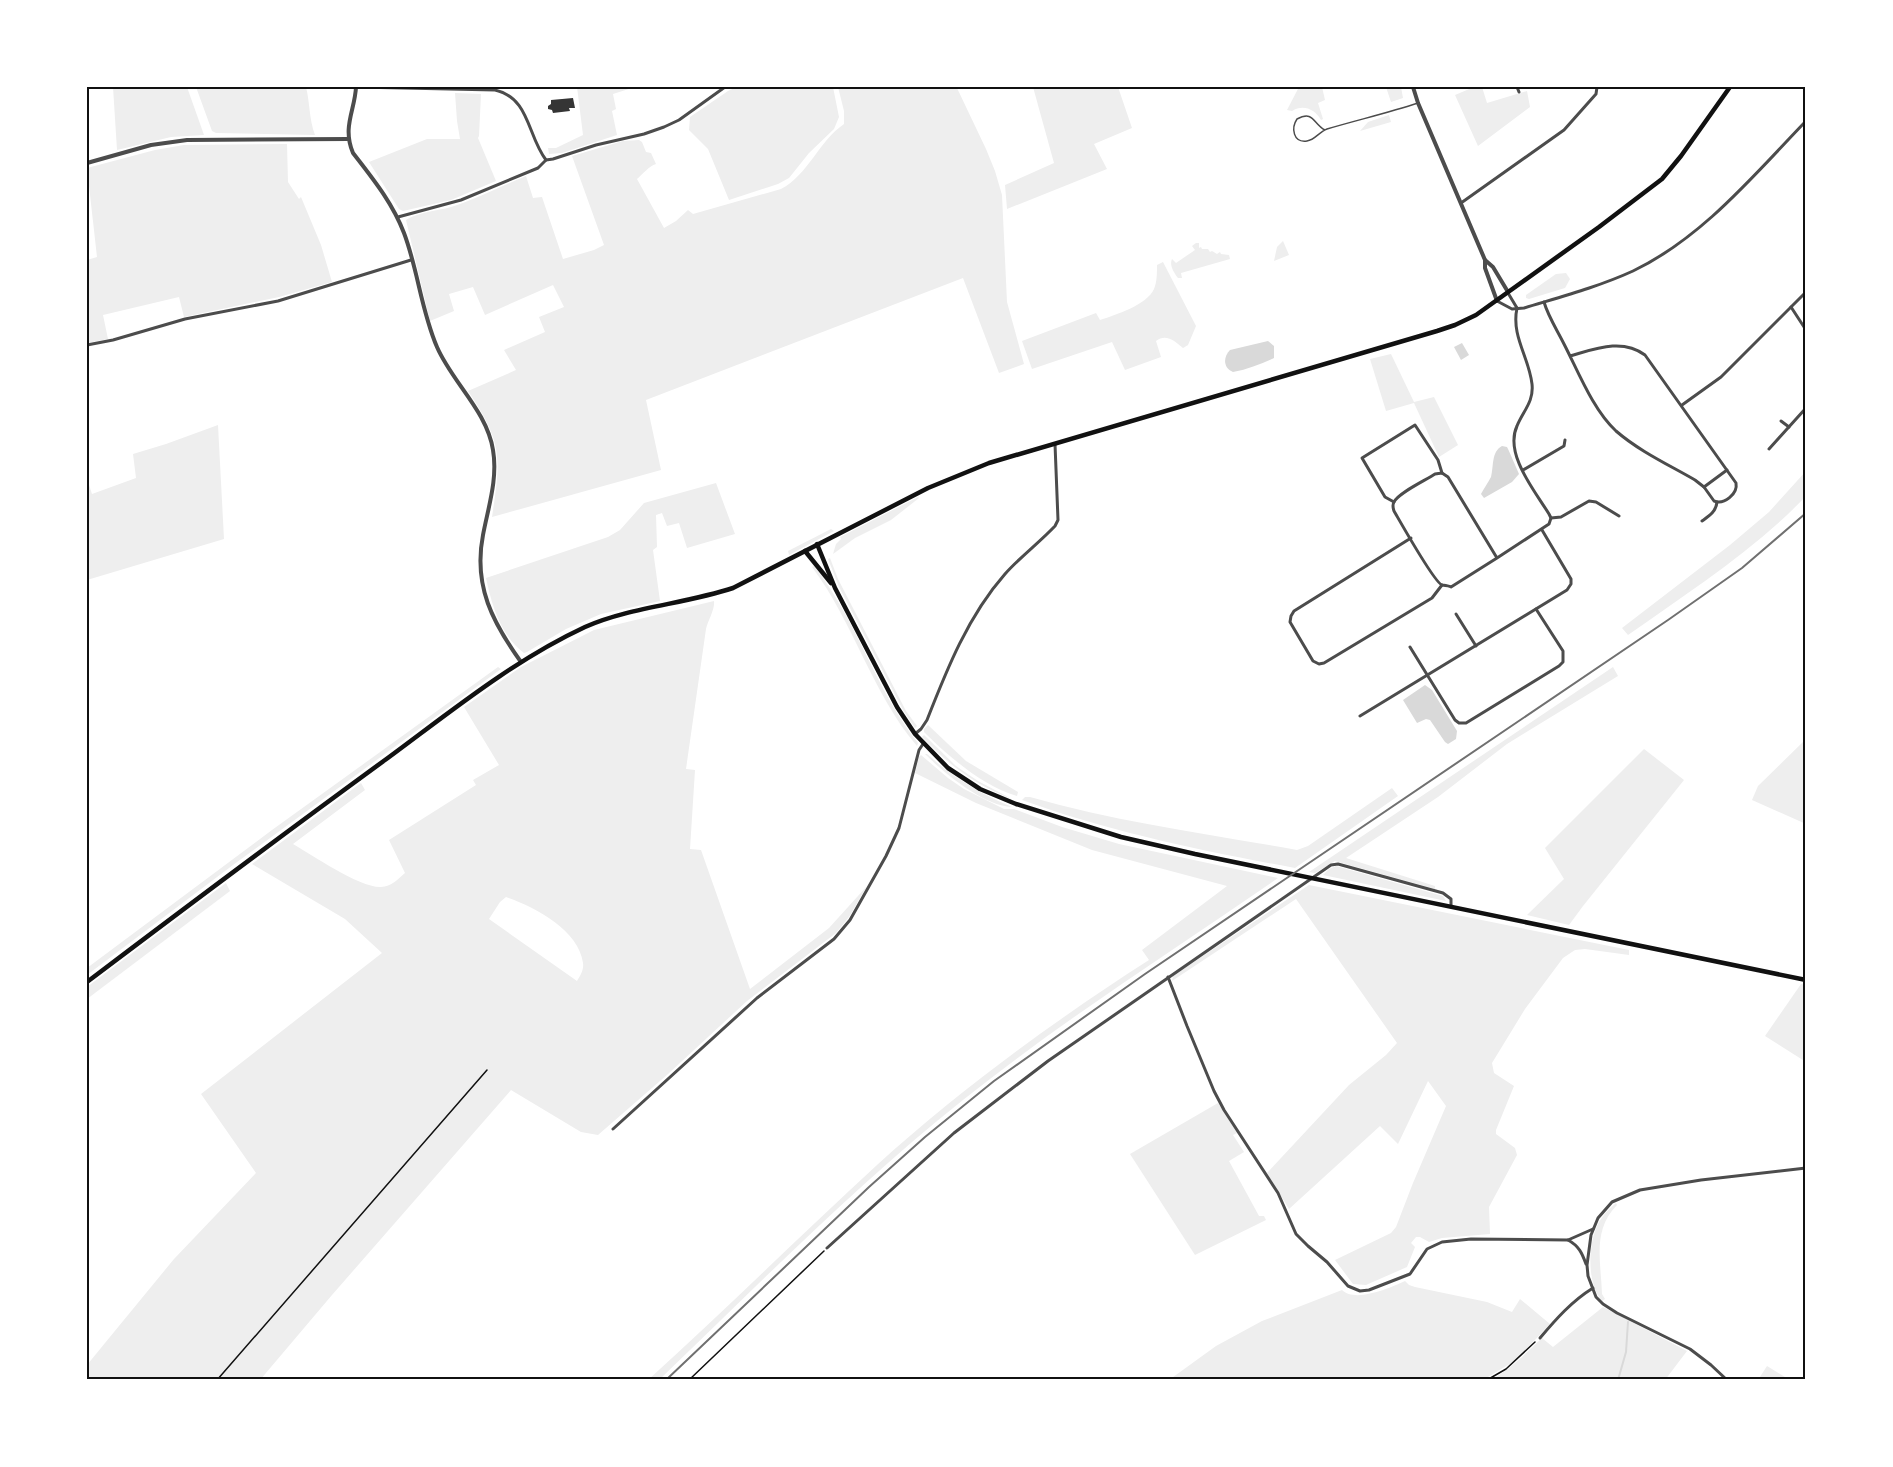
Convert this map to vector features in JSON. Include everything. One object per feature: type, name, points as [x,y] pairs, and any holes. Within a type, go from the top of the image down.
[{"type":"main road","points":[[87,982],[496,678],[588,626],[617,616],[733,588],[940,482],[989,463],[1455,325],[1476,315],[1662,179],[1730,87]]},
{"type":"main road","points":[[817,544],[835,588],[897,708],[915,734],[948,768],[996,797],[1121,837],[1335,884],[1806,980]]},
{"type":"main road","points":[[805,551],[835,588]]},
{"type":"street","points":[[521,662],[502,636],[491,615],[482,578],[482,545],[495,474],[492,443],[485,426],[436,346],[398,217],[390,202],[353,153],[349,139],[349,118],[357,87],[473,88],[495,90],[511,95],[522,108],[538,148],[546,160]]},
{"type":"street","points":[[398,217],[461,200],[538,168],[546,160],[664,127],[679,120],[724,87]]},
{"type":"street","points":[[1413,87],[1485,260],[1485,268],[1497,301],[1512,309],[1544,302],[1612,280],[1677,244],[1723,206],[1806,121]]},
{"type":"street","points":[[1461,203],[1564,130],[1596,94],[1597,87]]},
{"type":"street","points":[[87,163],[151,145],[187,140],[349,139]]},
{"type":"street","points":[[87,345],[113,340],[185,319],[278,301],[411,260]]},
{"type":"street","points":[[1442,473],[1435,474],[1399,496],[1394,502],[1394,511],[1420,556],[1442,585],[1451,586],[1549,524],[1551,518],[1517,460],[1514,450],[1515,432],[1529,406],[1533,390],[1514,322],[1517,308],[1493,267],[1485,260]]},
{"type":"street","points":[[1682,405],[1721,377],[1806,292]]},
{"type":"street","points":[[1544,302],[1570,356],[1601,413],[1616,430],[1629,442],[1695,480],[1704,487],[1714,501],[1723,502],[1737,489],[1736,483],[1682,405],[1652,363],[1637,349],[1617,345],[1570,356]]},
{"type":"street","points":[[1791,307],[1806,330]]},
{"type":"street","points":[[1769,449],[1806,408]]},
{"type":"street","points":[[1781,421],[1789,427]]},
{"type":"street","points":[[1394,502],[1385,497],[1362,458],[1415,425],[1438,460],[1442,473],[1448,477],[1497,558]]},
{"type":"street","points":[[1523,470],[1564,446],[1565,440]]},
{"type":"street","points":[[915,734],[927,720],[966,630],[983,602],[1005,574],[1055,526],[1058,520],[1055,442]]},
{"type":"street","points":[[1704,487],[1727,470]]},
{"type":"street","points":[[1551,518],[1561,517],[1589,501],[1596,502],[1619,516]]},
{"type":"street","points":[[1702,521],[1716,508],[1717,502]]},
{"type":"street","points":[[1360,716],[1567,590],[1571,584],[1569,574],[1542,530]]},
{"type":"street","points":[[1411,538],[1294,611],[1290,622],[1313,661],[1319,664],[1324,663],[1432,598],[1442,585]]},
{"type":"street","points":[[1410,647],[1455,720],[1464,724],[1559,666],[1564,660],[1563,651],[1536,609]]},
{"type":"street","points":[[1456,614],[1476,646]]},
{"type":"street","points":[[613,1130],[757,998],[834,939],[850,920],[899,828],[919,750],[923,744]]},
{"type":"street","points":[[826,1248],[954,1133],[1047,1061],[1331,865],[1338,864],[1443,893],[1451,899],[1451,907]]},
{"type":"street","points":[[1168,977],[1214,1091],[1278,1193],[1296,1234],[1328,1262],[1348,1286],[1360,1291],[1368,1290],[1410,1274],[1427,1249],[1442,1242],[1471,1239],[1568,1240],[1593,1229]]},
{"type":"street","points":[[1587,1265],[1593,1229],[1604,1209],[1612,1202],[1640,1190],[1701,1180],[1806,1168]]},
{"type":"street","points":[[1568,1240],[1581,1250],[1596,1297],[1603,1304],[1690,1349],[1727,1380]]},
{"type":"street","points":[[1540,1338],[1581,1295],[1593,1288]]},
{"type":"lane","points":[[1324,130],[1307,116],[1297,119],[1293,128],[1294,135],[1305,141],[1314,138],[1324,130],[1418,103]]},
{"type":"path","points":[[217,1380],[487,1070]]},
{"type":"path","points":[[689,1380],[826,1248]]},
{"type":"path","points":[[1487,1380],[1506,1370],[1540,1338]]},
{"type":"shaded area","points":[[113,87],[187,87],[204,135],[171,137],[117,150]]},
{"type":"shaded area","points":[[196,87],[306,87],[315,135],[216,133],[212,131]]},
{"type":"shaded area","points":[[577,87],[635,87],[613,94],[616,109],[612,111],[617,135],[562,153],[549,154],[548,148],[556,148],[583,135]]},
{"type":"shaded area","points":[[737,87],[833,87],[839,117],[834,129],[809,153],[789,178],[778,184],[729,200],[708,149],[689,130],[690,117]]},
{"type":"shaded area","points":[[838,87],[957,88],[986,149],[1002,195],[1007,302],[1024,364],[999,373],[963,278],[646,400],[661,470],[492,517],[498,464],[496,451],[488,424],[468,391],[516,370],[504,350],[545,332],[539,317],[564,307],[553,285],[485,315],[473,287],[449,294],[454,311],[430,321],[406,220],[422,213],[461,204],[526,176],[533,198],[542,197],[563,259],[594,250],[604,245],[572,156],[623,141],[639,140],[642,142],[646,152],[651,153],[656,164],[648,168],[637,179],[664,228],[688,210],[693,214],[781,189],[790,183],[806,167],[827,139],[844,124],[844,111]]},
{"type":"shaded area","points":[[1033,87],[1118,87],[1132,128],[1094,144],[1107,169],[1007,209],[1005,185],[1054,163]]},
{"type":"shaded area","points":[[1299,87],[1322,87],[1325,100],[1318,103],[1323,119],[1321,120],[1315,113],[1304,108],[1287,110]]},
{"type":"shaded area","points":[[1386,87],[1401,87],[1403,98],[1391,102]]},
{"type":"shaded area","points":[[1474,87],[1482,87],[1487,103],[1527,91],[1530,107],[1478,146],[1455,95]]},
{"type":"shaded area","points":[[455,93],[481,94],[478,138],[496,181],[451,200],[403,211],[399,209],[369,162],[427,139],[460,139]]},
{"type":"shaded area","points":[[1389,115],[1391,122],[1360,131],[1368,122]]},
{"type":"shaded area","points":[[287,144],[288,182],[299,199],[301,197],[321,245],[332,282],[279,297],[184,317],[179,297],[103,315],[108,339],[87,343],[87,260],[97,257],[87,168],[155,150],[184,145]]},
{"type":"shaded area","points":[[1283,241],[1289,255],[1274,261],[1277,247]]},
{"type":"shaded area","points":[[1199,243],[1199,248],[1229,255],[1230,259],[1181,273],[1182,278],[1178,278],[1172,266],[1172,259],[1176,263],[1195,250],[1192,246]]},
{"type":"shaded area","points":[[1163,262],[1196,326],[1188,345],[1183,348],[1170,339],[1160,339],[1156,341],[1161,357],[1125,370],[1112,342],[1032,369],[1022,341],[1096,313],[1100,320],[1138,305],[1154,289],[1157,265]]},
{"type":"shaded area","points":[[1566,273],[1570,279],[1565,288],[1526,298],[1526,295],[1556,274]]},
{"type":"shaded area","points":[[1268,341],[1274,346],[1274,358],[1233,372],[1227,368],[1225,359],[1230,350]]},
{"type":"shaded area","points":[[1462,343],[1469,355],[1461,360],[1454,347]]},
{"type":"shaded area","points":[[1391,354],[1414,402],[1434,397],[1458,445],[1439,457],[1414,403],[1386,411],[1370,359]]},
{"type":"shaded area","points":[[218,425],[224,539],[87,580],[87,479],[92,494],[136,478],[133,454]]},
{"type":"shaded area","points":[[1502,446],[1507,447],[1519,474],[1512,482],[1484,498],[1481,494],[1491,477],[1496,452]]},
{"type":"shaded area","points":[[1806,471],[1806,496],[1786,515],[1720,570],[1628,635],[1622,628],[1769,512]]},
{"type":"shaded area","points":[[716,483],[735,534],[687,548],[679,523],[667,526],[662,513],[656,515],[657,547],[653,550],[660,601],[601,614],[566,629],[524,653],[516,646],[498,619],[486,578],[608,537],[620,530],[644,503]]},
{"type":"shaded area","points":[[918,497],[891,520],[855,538],[833,554],[840,537]]},
{"type":"shaded area","points":[[831,529],[834,531],[789,555],[788,551]]},
{"type":"shaded area","points":[[830,558],[838,579],[906,711],[917,726],[915,728],[903,710],[839,587],[828,559]]},
{"type":"shaded area","points":[[814,566],[842,609],[890,700],[918,743],[917,746],[888,704],[840,611],[812,567]]},
{"type":"shaded area","points":[[714,601],[706,629],[686,769],[695,770],[690,849],[701,850],[750,989],[829,928],[867,886],[849,917],[836,933],[747,1001],[598,1135],[581,1132],[511,1090],[260,1380],[87,1380],[87,1365],[174,1259],[256,1173],[201,1094],[382,953],[345,919],[252,864],[361,783],[365,790],[293,844],[361,882],[381,887],[394,882],[405,873],[389,840],[476,785],[473,780],[499,765],[464,707],[521,667],[594,630]],"holes":[[[506,897],[530,907],[565,930],[580,951],[583,963],[577,981],[489,919]]]},
{"type":"shaded area","points":[[498,667],[501,669],[87,975],[87,968],[272,830]]},
{"type":"shaded area","points":[[1613,667],[1618,676],[1507,744],[1438,797],[1346,858],[1435,886],[1435,889],[1335,861],[1315,873],[1309,872]]},
{"type":"shaded area","points":[[1425,685],[1432,690],[1457,731],[1456,739],[1448,744],[1430,720],[1426,719],[1417,723],[1403,700]]},
{"type":"shaded area","points":[[928,725],[966,761],[1018,792],[1017,796],[992,786],[955,760],[924,732]]},
{"type":"shaded area","points":[[924,735],[956,766],[1012,799],[986,788],[952,765],[922,737]]},
{"type":"shaded area","points":[[1806,739],[1806,824],[1752,800],[1758,786]]},
{"type":"shaded area","points":[[1644,749],[1684,780],[1569,925],[1527,915],[1564,879],[1545,848]]},
{"type":"shaded area","points":[[925,754],[967,784],[1012,807],[977,795],[953,779]]},
{"type":"shaded area","points":[[921,755],[964,789],[1004,809],[1014,809],[1062,827],[1119,844],[1278,878],[1079,1014],[963,1100],[845,1201],[659,1380],[648,1380],[909,1137],[1009,1057],[1078,1007],[1149,960],[1142,950],[1227,886],[1092,850],[976,803],[915,773]]},
{"type":"shaded area","points":[[1392,788],[1398,796],[1295,868],[1157,840],[1089,822],[1022,800],[1030,797],[1129,821],[1297,850],[1308,846]]},
{"type":"shaded area","points":[[1336,866],[1443,896],[1446,901],[1323,875]]},
{"type":"shaded area","points":[[226,883],[230,891],[87,999],[87,987]]},
{"type":"shaded area","points":[[1309,885],[1629,950],[1629,955],[1585,949],[1575,950],[1563,958],[1525,1009],[1492,1063],[1494,1073],[1514,1086],[1496,1134],[1515,1148],[1517,1155],[1489,1207],[1490,1234],[1442,1238],[1429,1242],[1416,1237],[1411,1243],[1415,1247],[1407,1267],[1366,1285],[1353,1284],[1335,1260],[1391,1233],[1396,1227],[1446,1106],[1428,1081],[1398,1144],[1380,1126],[1289,1209],[1267,1173],[1349,1085],[1397,1043],[1296,899],[1172,981],[1173,976]]},
{"type":"shaded area","points":[[1801,984],[1806,985],[1806,1062],[1765,1036]]},
{"type":"shaded area","points":[[1218,1103],[1237,1133],[1233,1135],[1244,1152],[1229,1161],[1259,1216],[1264,1216],[1266,1220],[1195,1255],[1130,1154]]},
{"type":"shaded area","points":[[1616,1203],[1617,1205],[1604,1225],[1601,1236],[1600,1270],[1602,1294],[1605,1299],[1602,1301],[1593,1283],[1591,1251],[1599,1222]]},
{"type":"shaded area","points":[[1405,1281],[1415,1287],[1487,1302],[1512,1312],[1520,1299],[1550,1324],[1516,1360],[1483,1380],[1169,1380],[1216,1346],[1262,1321],[1342,1290],[1348,1294],[1364,1295]]},
{"type":"shaded area","points":[[1603,1307],[1687,1351],[1665,1380],[1491,1380],[1512,1366],[1542,1338],[1553,1347]]},
{"type":"shaded area","points":[[1767,1366],[1790,1380],[1758,1380]]},
{"type":"building","points":[[573,98],[575,108],[569,108],[570,111],[553,113],[548,109],[551,100]]},
{"type":"waterway","points":[[1618,1380],[1626,1352],[1628,1322]]},
{"type":"railway","points":[[666,1380],[869,1187],[925,1137],[994,1081],[1145,974],[1668,620],[1742,568],[1806,513]]}]
